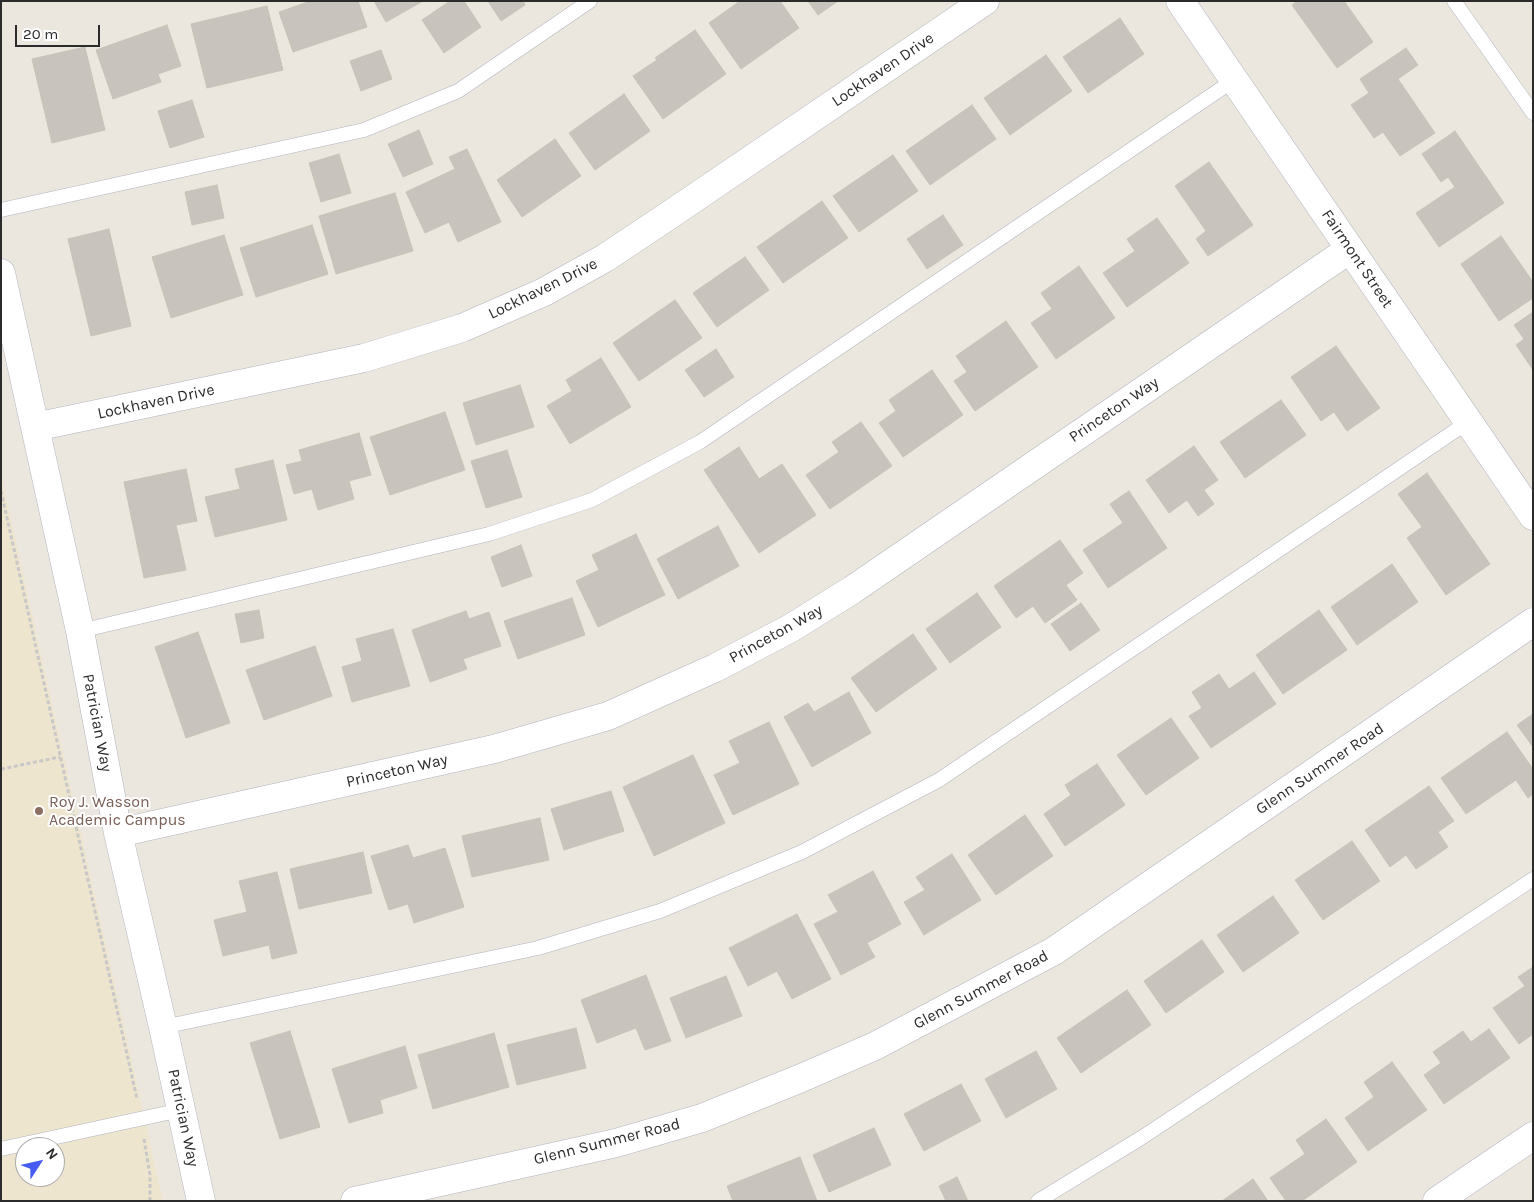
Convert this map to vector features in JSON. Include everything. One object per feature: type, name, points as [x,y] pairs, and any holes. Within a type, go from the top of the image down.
[{"type":"street","name":"Lockhaven Drive","points":[[35,427],[364,358],[462,328],[544,292],[605,258],[985,1]]},
{"type":"street","name":"Fairmont Street","points":[[1180,1],[1533,516]]},
{"type":"street","name":"Princeton Way","points":[[118,833],[494,749],[608,716],[715,668],[790,628],[852,590],[1350,248]]},
{"type":"street","name":"Patrician Way","points":[[1,273],[80,631],[118,833],[163,1027],[200,1201]]},
{"type":"street","name":"Glenn Summer Road","points":[[356,1201],[616,1143],[702,1118],[875,1046],[1054,951],[1533,622]]},
{"type":"street","points":[[1437,1201],[1533,1136]]},
{"type":"lane","points":[[1,210],[364,130],[458,91],[590,1]]},
{"type":"lane","points":[[1454,1],[1533,112]]},
{"type":"lane","points":[[80,631],[489,534],[592,500],[700,442],[1234,80]]},
{"type":"lane","points":[[163,1027],[538,948],[660,911],[802,852],[939,780],[1468,422]]},
{"type":"lane","points":[[1038,1201],[1141,1138],[1533,879]]},
{"type":"lane","points":[[1,1149],[181,1110]]},
{"type":"path","points":[[1,491],[134,1078],[150,1174],[150,1201]]},
{"type":"path","points":[[1,769],[60,757]]},
{"type":"shaded area","name":"Roy J. Wasson Academic Campus","points":[[1,475],[163,1201],[1,1201]]},
{"type":"building","points":[[311,1],[358,1],[367,27],[293,52],[279,12]]},
{"type":"building","points":[[374,1],[423,1],[386,22]]},
{"type":"building","points":[[450,1],[464,1],[481,27],[444,53],[422,20]]},
{"type":"building","points":[[488,1],[523,1],[525,5],[501,21]]},
{"type":"building","points":[[740,1],[780,1],[799,28],[741,69],[709,23]]},
{"type":"building","points":[[808,1],[838,1],[818,15]]},
{"type":"building","points":[[1297,1],[1344,1],[1373,42],[1337,68],[1292,5]]},
{"type":"building","points":[[267,6],[283,70],[207,88],[191,24]]},
{"type":"building","points":[[1120,18],[1144,54],[1088,93],[1063,57]]},
{"type":"building","points":[[167,25],[181,66],[158,74],[161,82],[113,99],[96,50]]},
{"type":"building","points":[[695,30],[726,74],[663,119],[633,76]]},
{"type":"building","points":[[85,47],[105,130],[52,143],[32,59]]},
{"type":"building","points":[[1406,48],[1418,65],[1398,79],[1435,133],[1400,156],[1383,132],[1374,138],[1351,105],[1369,93],[1360,79]]},
{"type":"building","points":[[381,50],[392,79],[361,91],[350,61]]},
{"type":"building","points":[[1046,55],[1072,91],[1010,135],[984,98]]},
{"type":"building","points":[[624,94],[650,131],[595,170],[569,133]]},
{"type":"building","points":[[192,100],[204,137],[170,148],[158,111]]},
{"type":"building","points":[[972,105],[996,139],[930,185],[906,151]]},
{"type":"building","points":[[419,130],[433,164],[403,177],[388,144]]},
{"type":"building","points":[[1455,131],[1504,203],[1439,247],[1416,213],[1455,187],[1448,177],[1441,182],[1422,154]]},
{"type":"building","points":[[555,139],[581,176],[522,217],[497,180]]},
{"type":"building","points":[[467,149],[501,222],[458,242],[449,222],[425,233],[406,192],[455,169],[449,157]]},
{"type":"building","points":[[339,154],[351,193],[321,202],[309,163]]},
{"type":"building","points":[[893,155],[918,191],[859,232],[833,196]]},
{"type":"building","points":[[1209,162],[1253,225],[1208,256],[1196,239],[1206,231],[1175,186]]},
{"type":"building","points":[[217,185],[224,218],[192,225],[185,192]]},
{"type":"building","points":[[395,193],[413,251],[336,274],[319,216]]},
{"type":"building","points":[[822,201],[848,238],[783,283],[757,247]]},
{"type":"building","points":[[943,215],[963,245],[927,269],[907,239]]},
{"type":"building","points":[[1157,218],[1189,263],[1127,307],[1103,273],[1135,251],[1127,239]]},
{"type":"building","points":[[312,225],[328,274],[256,297],[240,248]]},
{"type":"building","points":[[109,229],[131,326],[91,336],[68,239]]},
{"type":"building","points":[[224,235],[243,295],[171,318],[152,257]]},
{"type":"building","points":[[1501,236],[1533,282],[1533,298],[1499,321],[1461,264]]},
{"type":"building","points":[[745,257],[769,290],[717,327],[693,293]]},
{"type":"building","points":[[1079,266],[1115,318],[1056,359],[1031,323],[1052,309],[1041,293]]},
{"type":"building","points":[[675,300],[702,338],[639,381],[613,343]]},
{"type":"building","points":[[1533,312],[1533,370],[1516,345],[1524,339],[1514,325]]},
{"type":"building","points":[[1006,321],[1038,367],[975,411],[954,381],[967,372],[956,356]]},
{"type":"building","points":[[1336,346],[1380,408],[1347,431],[1334,412],[1321,421],[1291,377]]},
{"type":"building","points":[[716,349],[734,377],[704,397],[685,370]]},
{"type":"building","points":[[601,358],[631,407],[570,444],[547,406],[572,391],[566,380]]},
{"type":"building","points":[[932,370],[963,415],[903,457],[879,423],[896,411],[889,400]]},
{"type":"building","points":[[520,385],[534,427],[476,445],[463,403]]},
{"type":"building","points":[[1281,400],[1306,435],[1245,478],[1220,442]]},
{"type":"building","points":[[445,412],[465,470],[390,495],[370,437]]},
{"type":"building","points":[[861,422],[892,466],[830,509],[806,475],[839,452],[832,442]]},
{"type":"building","points":[[359,433],[371,475],[349,481],[354,499],[318,510],[312,489],[294,494],[286,465],[302,461],[299,450]]},
{"type":"building","points":[[1194,446],[1218,480],[1204,490],[1214,504],[1198,516],[1187,500],[1169,513],[1146,480]]},
{"type":"building","points":[[739,447],[759,479],[782,464],[816,515],[759,553],[704,470]]},
{"type":"building","points":[[507,450],[522,497],[486,508],[471,461]]},
{"type":"building","points":[[273,460],[287,520],[215,537],[205,497],[240,489],[235,469]]},
{"type":"building","points":[[186,469],[197,521],[176,525],[186,570],[144,578],[124,482]]},
{"type":"building","points":[[1427,473],[1490,564],[1446,595],[1407,538],[1422,527],[1398,494]]},
{"type":"building","points":[[1129,491],[1167,548],[1108,588],[1083,550],[1123,523],[1110,504]]},
{"type":"building","points":[[718,526],[739,566],[678,599],[657,559]]},
{"type":"building","points":[[636,534],[665,595],[598,627],[576,581],[599,570],[592,555]]},
{"type":"building","points":[[1060,540],[1083,573],[1066,585],[1077,600],[1045,623],[1033,606],[1016,618],[994,586]]},
{"type":"building","points":[[521,545],[532,576],[502,587],[491,557]]},
{"type":"building","points":[[1392,564],[1418,602],[1357,645],[1331,607]]},
{"type":"building","points":[[977,593],[1001,627],[950,663],[926,629]]},
{"type":"building","points":[[572,598],[585,635],[518,659],[504,621]]},
{"type":"building","points":[[1081,603],[1100,630],[1070,651],[1051,624]]},
{"type":"building","points":[[259,610],[264,638],[241,643],[235,614]]},
{"type":"building","points":[[1319,610],[1347,650],[1283,694],[1256,655]]},
{"type":"building","points":[[466,611],[469,619],[489,612],[501,646],[463,659],[467,669],[430,682],[412,630]]},
{"type":"building","points":[[393,629],[410,686],[352,702],[342,667],[362,661],[356,639]]},
{"type":"building","points":[[198,632],[230,723],[186,738],[155,647]]},
{"type":"building","points":[[913,634],[937,669],[876,712],[851,678]]},
{"type":"building","points":[[315,646],[332,696],[264,720],[246,670]]},
{"type":"building","points":[[1254,672],[1276,704],[1211,748],[1189,716],[1202,708],[1192,692],[1219,674],[1229,689]]},
{"type":"building","points":[[849,692],[871,733],[812,767],[784,717],[808,703],[814,712]]},
{"type":"building","points":[[1533,714],[1533,747],[1517,725]]},
{"type":"building","points":[[1171,718],[1199,758],[1146,795],[1117,755]]},
{"type":"building","points":[[769,722],[799,784],[733,815],[714,775],[740,763],[729,741]]},
{"type":"building","points":[[1507,732],[1533,769],[1533,794],[1528,798],[1516,780],[1466,814],[1441,778]]},
{"type":"building","points":[[693,755],[725,823],[654,856],[623,787]]},
{"type":"building","points":[[1097,764],[1125,805],[1065,846],[1044,814],[1071,795],[1065,785]]},
{"type":"building","points":[[1429,786],[1454,821],[1438,832],[1448,847],[1416,869],[1406,855],[1390,867],[1365,830]]},
{"type":"building","points":[[611,791],[624,831],[564,850],[551,809]]},
{"type":"building","points":[[1025,815],[1053,856],[996,895],[968,855]]},
{"type":"building","points":[[540,818],[549,860],[472,877],[462,836]]},
{"type":"building","points":[[1352,841],[1380,881],[1323,920],[1295,880]]},
{"type":"building","points":[[408,845],[413,858],[445,848],[464,907],[414,923],[408,904],[389,910],[371,856]]},
{"type":"building","points":[[363,852],[372,893],[299,909],[290,869]]},
{"type":"building","points":[[952,854],[981,900],[924,935],[904,902],[925,890],[916,877]]},
{"type":"building","points":[[873,871],[901,924],[867,943],[875,957],[841,975],[814,924],[838,912],[828,895]]},
{"type":"building","points":[[277,872],[297,953],[272,959],[269,945],[223,956],[214,920],[247,912],[239,881]]},
{"type":"building","points":[[1273,896],[1299,933],[1243,972],[1217,935]]},
{"type":"building","points":[[797,914],[831,979],[792,999],[777,971],[748,986],[729,948]]},
{"type":"building","points":[[1202,940],[1224,972],[1166,1013],[1144,981]]},
{"type":"building","points":[[1533,967],[1533,1034],[1519,1044],[1493,1008],[1525,986],[1518,977]]},
{"type":"building","points":[[646,975],[671,1041],[645,1050],[636,1028],[597,1043],[581,1000]]},
{"type":"building","points":[[726,976],[742,1016],[686,1038],[670,998]]},
{"type":"building","points":[[1127,990],[1151,1025],[1081,1073],[1057,1038]]},
{"type":"building","points":[[576,1028],[586,1068],[517,1085],[507,1045]]},
{"type":"building","points":[[1489,1029],[1510,1058],[1444,1104],[1424,1075],[1441,1063],[1433,1052],[1463,1031],[1471,1042]]},
{"type":"building","points":[[290,1031],[320,1127],[280,1139],[250,1043]]},
{"type":"building","points":[[494,1033],[509,1087],[433,1109],[418,1055]]},
{"type":"building","points":[[405,1046],[417,1088],[380,1100],[383,1113],[349,1123],[332,1069]]},
{"type":"building","points":[[1036,1051],[1057,1089],[1006,1118],[985,1079]]},
{"type":"building","points":[[1392,1062],[1427,1110],[1368,1151],[1345,1118],[1374,1097],[1364,1082]]},
{"type":"building","points":[[961,1084],[981,1121],[924,1151],[904,1114]]},
{"type":"building","points":[[1326,1119],[1357,1162],[1302,1201],[1286,1201],[1270,1178],[1305,1154],[1296,1140]]},
{"type":"building","points":[[874,1128],[891,1165],[829,1192],[813,1155]]},
{"type":"building","points":[[800,1157],[817,1201],[733,1201],[727,1186]]},
{"type":"building","points":[[957,1177],[968,1201],[946,1201],[939,1186]]},
{"type":"building","points":[[1253,1179],[1268,1201],[1222,1201]]},
{"type":"place","name":"Roy J. Wasson Academic Campus","points":[[39,811]]}]
